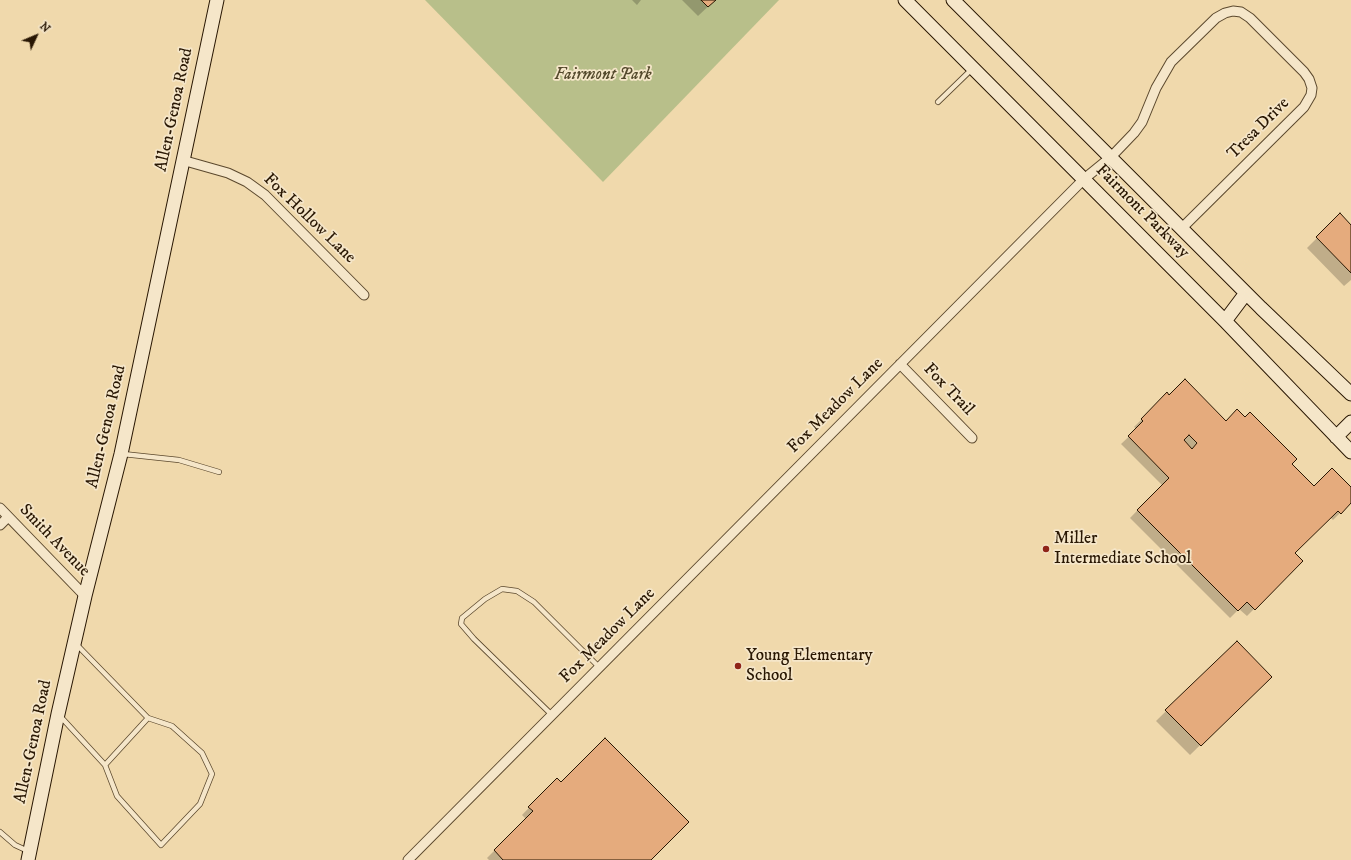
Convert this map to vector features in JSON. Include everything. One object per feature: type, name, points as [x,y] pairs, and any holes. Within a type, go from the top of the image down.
[{"type":"main road","name":"Allen-Genoa Road","points":[[28,856],[85,596],[121,454],[217,0]]},
{"type":"main road","name":"Fairmont Parkway","points":[[905,0],[1225,321],[1351,452]]},
{"type":"main road","name":"Fairmont Parkway","points":[[953,0],[1246,293],[1351,394]]},
{"type":"main road","points":[[1225,321],[1246,293]]},
{"type":"main road","points":[[1336,437],[1351,422]]},
{"type":"street","name":"Fox Meadow Lane","points":[[408,860],[1084,179],[1111,157],[1134,133],[1142,122],[1156,88],[1171,62],[1216,18],[1225,12],[1241,12],[1250,18],[1278,45]]},
{"type":"street","name":"Tresa Drive","points":[[1182,228],[1304,107],[1311,96],[1312,88],[1309,79],[1278,45]]},
{"type":"street","name":"Fox Hollow Lane","points":[[182,160],[228,172],[247,182],[265,195],[364,295]]},
{"type":"street","name":"Fox Trail","points":[[900,364],[972,438]]},
{"type":"street","name":"Smith Avenue","points":[[0,508],[85,596]]},
{"type":"street","points":[[0,525],[8,516]]},
{"type":"lane","points":[[938,102],[973,68]]},
{"type":"lane","points":[[121,454],[179,460],[219,472]]},
{"type":"lane","points":[[552,715],[460,624],[462,618],[485,599],[502,589],[517,591],[534,602],[599,668]]},
{"type":"lane","points":[[58,714],[105,765],[117,796],[161,845],[200,804],[212,774],[202,752],[172,726],[148,718],[75,644]]},
{"type":"lane","points":[[105,765],[148,718]]},
{"type":"lane","points":[[0,832],[28,856]]},
{"type":"green space","name":"Fairmont Park","points":[[425,0],[779,0],[603,182]]},
{"type":"building","points":[[701,0],[716,0],[708,7]]},
{"type":"building","points":[[1340,213],[1351,225],[1351,273],[1316,237]]},
{"type":"building","points":[[1185,379],[1226,421],[1237,409],[1245,417],[1250,412],[1297,459],[1292,464],[1314,486],[1332,468],[1351,487],[1351,503],[1341,514],[1338,511],[1295,553],[1303,561],[1255,610],[1247,602],[1238,611],[1137,510],[1169,478],[1128,436],[1143,421],[1141,419],[1167,392],[1169,395]],"holes":[[[1189,435],[1197,443],[1192,449],[1184,440]]]},
{"type":"building","points":[[1237,641],[1272,677],[1201,746],[1165,710]]},
{"type":"building","points":[[605,738],[689,822],[651,860],[503,860],[494,850],[533,811],[528,807],[557,778],[561,782]]},
{"type":"place","name":"Miller Intermediate School","points":[[1046,549]]},
{"type":"place","name":"Young Elementary School","points":[[738,666]]}]
